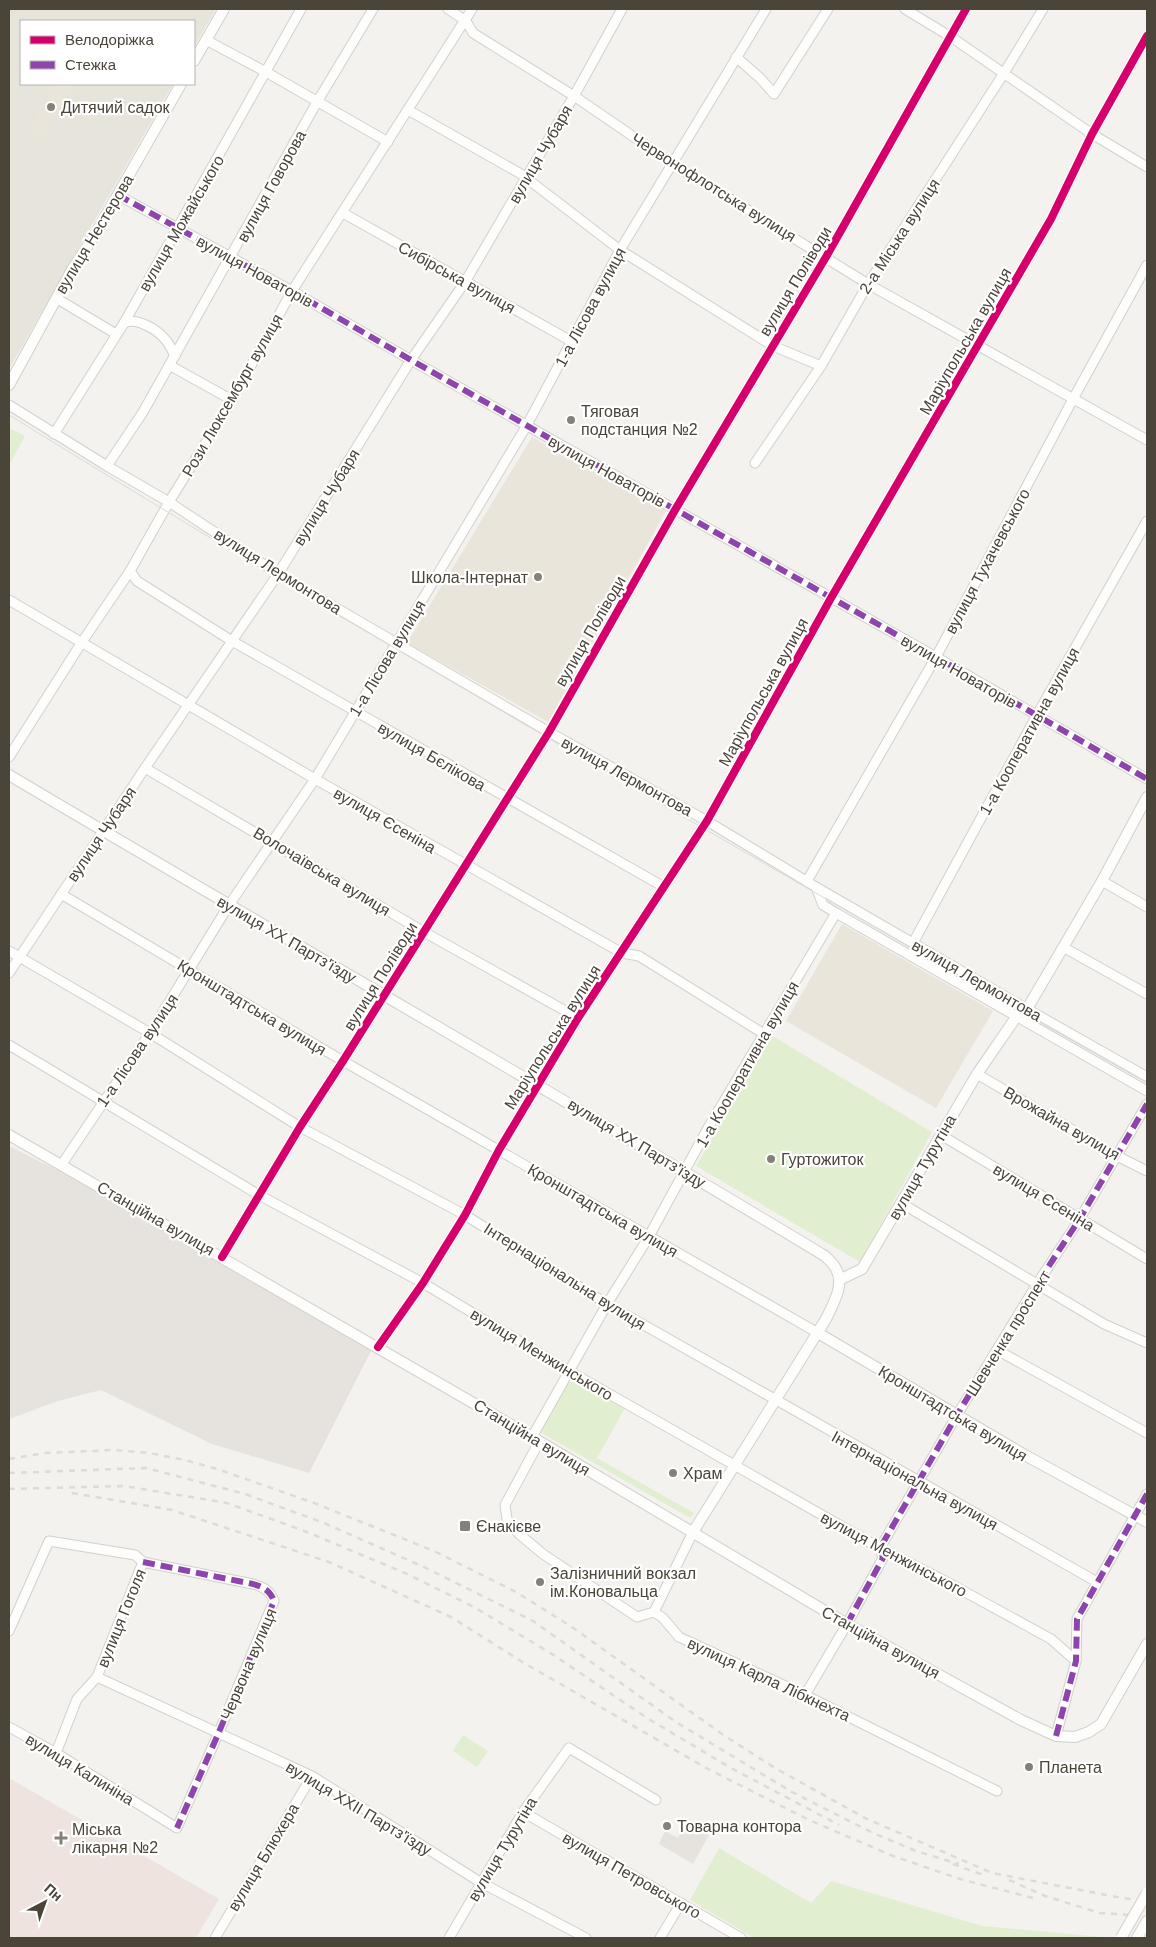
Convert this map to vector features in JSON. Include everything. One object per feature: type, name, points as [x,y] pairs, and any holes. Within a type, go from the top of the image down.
[{"type":"street","points":[[195,59],[224,9]]},
{"type":"street","name":"вулиця Можайського","points":[[54,434],[124,323],[301,9]]},
{"type":"street","name":"вулиця Говорова","points":[[107,466],[143,412],[318,102],[373,9]]},
{"type":"street","name":"Червонофлотська вулиця","points":[[448,9],[466,21],[473,33],[574,96],[672,163],[868,284],[1147,440]]},
{"type":"street","name":"Рози Люксембург вулиця","points":[[9,757],[82,642],[130,571],[169,502],[232,400],[292,291],[472,9]]},
{"type":"street","name":"вулиця Чубаря","points":[[9,973],[145,768],[278,574],[411,360],[466,282],[622,9]]},
{"type":"street","name":"1-а Лісова вулиця","points":[[62,1164],[150,1033],[229,905],[315,779],[526,425],[620,250],[766,9]]},
{"type":"street","points":[[736,57],[760,78],[774,94],[828,9]]},
{"type":"street","points":[[905,9],[951,37],[1092,134],[1147,167]]},
{"type":"street","name":"вулиця Поліводи","points":[[222,1257],[300,1127],[343,1062],[549,732],[675,510],[826,257],[966,9]]},
{"type":"street","name":"2-а Міська вулиця","points":[[754,463],[821,366],[868,284],[1043,9]]},
{"type":"street","name":"Маріупольська вулиця","points":[[378,1347],[423,1283],[465,1215],[499,1150],[578,1018],[707,821],[831,598],[1051,219],[1092,134],[1147,36]]},
{"type":"street","points":[[206,40],[388,142]]},
{"type":"street","name":"вулиця Нестерова","points":[[9,385],[56,298],[118,195],[180,85]]},
{"type":"street","points":[[408,110],[521,174],[525,179],[620,250],[773,346],[821,366]]},
{"type":"street","name":"вулиця Новаторів","points":[[118,195],[292,291],[1147,779]]},
{"type":"street","name":"Сибірська вулиця","points":[[343,213],[571,341]]},
{"type":"street","name":"вулиця Тухачевського","points":[[807,881],[936,657],[1073,399],[1147,265]]},
{"type":"street","points":[[56,298],[116,334]]},
{"type":"street","points":[[124,323],[128,321],[147,326],[165,338],[175,356]]},
{"type":"street","points":[[170,365],[232,400]]},
{"type":"street","name":"вулиця Лермонтова","points":[[9,405],[169,502],[278,574],[1147,1077]]},
{"type":"street","name":"1-а Кооперативна вулиця","points":[[913,942],[1037,715],[1147,521]]},
{"type":"street","name":"вулиця Бєлікова","points":[[130,571],[138,581],[232,641],[664,887]]},
{"type":"street","name":"вулиця Єсеніна","points":[[9,600],[188,706],[466,866],[622,953],[639,956],[764,1034]]},
{"type":"street","name":"Волочаївська вулиця","points":[[145,768],[424,932],[578,1018]]},
{"type":"street","name":"вулиця XX Партз'їзду","points":[[9,775],[538,1084],[826,1256],[836,1269],[839,1280]]},
{"type":"street","name":"вулиця Турутіна","points":[[839,1280],[862,1269],[977,1074],[1021,1010],[1027,1009],[1102,882],[1147,797]]},
{"type":"street","points":[[1102,882],[1147,907]]},
{"type":"street","points":[[816,887],[823,905],[836,913]]},
{"type":"street","name":"Кронштадтська вулиця","points":[[61,894],[190,969],[343,1062],[499,1150],[648,1238],[818,1333],[1023,1454],[1147,1522]]},
{"type":"street","name":"вулиця Лермонтова","points":[[836,913],[1147,1091]]},
{"type":"street","name":"1-а Кооперативна вулиця","points":[[535,1439],[569,1371],[607,1304],[648,1238],[708,1128],[836,913]]},
{"type":"street","points":[[1063,947],[1147,994]]},
{"type":"street","name":"Інтернаціональна вулиця","points":[[9,951],[150,1033],[300,1127],[465,1215],[607,1304],[1097,1582]]},
{"type":"street","name":"вулиця Менжинського","points":[[9,1045],[259,1195],[423,1283],[569,1371],[880,1548],[1052,1639],[1076,1661]]},
{"type":"street","name":"Врожайна вулиця","points":[[977,1074],[1116,1156],[1147,1171]]},
{"type":"street","name":"Шевченка проспект","points":[[805,1695],[847,1624],[882,1558],[880,1548],[957,1415],[1037,1284],[1080,1220],[1147,1104]]},
{"type":"street","name":"Станційна вулиця","points":[[9,1135],[378,1347],[847,1624],[1021,1720],[1056,1736]]},
{"type":"street","name":"вулиця Єсеніна","points":[[941,1135],[1147,1259]]},
{"type":"street","points":[[901,1204],[1104,1324],[1147,1343]]},
{"type":"street","points":[[535,1439],[505,1505],[507,1519],[520,1534],[543,1554],[637,1617],[654,1612],[693,1532],[818,1333],[837,1293],[839,1280]]},
{"type":"street","points":[[998,1350],[1147,1433]]},
{"type":"street","points":[[1147,1494],[1078,1619],[1076,1661],[1056,1736],[1075,1737],[1089,1732],[1101,1724],[1147,1644]]},
{"type":"street","points":[[9,1631],[50,1541],[135,1555],[143,1562]]},
{"type":"street","name":"вулиця Гоголя","points":[[56,1753],[77,1699],[97,1677],[143,1562]]},
{"type":"street","name":"Червона вулиця","points":[[143,1562],[253,1584],[265,1588],[272,1594],[274,1601],[177,1828]]},
{"type":"street","name":"вулиця Карла Лібкнехта","points":[[654,1612],[663,1618],[679,1637],[805,1695],[996,1791]]},
{"type":"street","name":"вулиця XXII Партз'їзду","points":[[97,1677],[312,1776],[480,1882],[586,1938]]},
{"type":"street","name":"вулиця Калиніна","points":[[9,1727],[56,1753],[177,1828]]},
{"type":"street","name":"вулиця Турутіна","points":[[449,1938],[480,1882],[523,1812],[569,1748],[656,1800]]},
{"type":"street","name":"вулиця Блюхера","points":[[215,1938],[312,1776]]},
{"type":"street","name":"вулиця Петровського","points":[[523,1812],[741,1938]]},
{"type":"street","points":[[1121,1938],[1147,1893]]},
{"type":"street","points":[[660,1938],[682,1903]]},
{"type":"street","points":[[1137,1938],[1147,1921]]},
{"type":"shaded area","points":[[9,9],[216,9],[195,45],[195,20],[20,20],[20,85],[172,85],[9,369]]},
{"type":"shaded area","name":"Дитячий садок","points":[[54,85],[73,85],[42,138],[28,130]]},
{"type":"shaded area","name":"Школа-Інтернат","points":[[532,437],[666,511],[548,722],[407,643]]},
{"type":"shaded area","points":[[842,924],[993,1011],[936,1108],[786,1021]]},
{"type":"shaded area","points":[[9,1146],[61,1172],[371,1351],[309,1473],[212,1444],[101,1390],[58,1401],[9,1419]]},
{"type":"shaded area","name":"Міська лікарня №2","points":[[9,1778],[219,1899],[196,1938],[9,1938]]},
{"type":"shaded area","points":[[686,1822],[709,1835],[693,1864],[659,1844],[665,1831],[678,1838]]},
{"type":"green space","points":[[9,428],[25,436],[9,465]]},
{"type":"green space","points":[[771,1035],[932,1132],[860,1262],[696,1166]]},
{"type":"green space","points":[[571,1378],[625,1408],[597,1458],[694,1513],[690,1518],[540,1432]]},
{"type":"green space","points":[[463,1735],[488,1751],[477,1767],[453,1751]]},
{"type":"green space","points":[[719,1848],[811,1903],[831,1881],[982,1926],[1113,1938],[754,1938],[690,1900]]},
{"type":"tram line","points":[[9,415],[291,586],[575,754],[1147,1082]]},
{"type":"tram line","points":[[1126,1938],[1147,1902]]},
{"type":"railway","points":[[9,1459],[44,1453],[113,1450],[149,1453],[185,1460],[220,1470],[314,1503],[434,1551],[516,1592],[572,1627],[722,1734],[775,1768],[865,1818],[992,1873],[1147,1901]]},
{"type":"railway","points":[[9,1473],[146,1468],[245,1494],[324,1523],[424,1567],[533,1621],[676,1722],[792,1792],[873,1833],[916,1851],[959,1864]]},
{"type":"railway","points":[[9,1489],[124,1486],[227,1503],[307,1532],[405,1573],[474,1607],[552,1654],[647,1718],[731,1768],[839,1825]]},
{"type":"railway","points":[[72,1493],[172,1510],[329,1562],[451,1617],[524,1663],[708,1769],[807,1819],[893,1856],[960,1879],[1037,1899]]},
{"type":"railway","points":[[953,1864],[986,1876]]},
{"type":"railway","points":[[1009,1880],[1045,1896],[1100,1913],[1147,1916]]},
{"type":"marked path","points":[[118,195],[292,291],[1147,779]]},
{"type":"marked path","points":[[847,1624],[883,1558],[880,1548],[957,1415],[1037,1284],[1079,1220],[1147,1104]]},
{"type":"marked path","points":[[1056,1736],[1076,1661],[1077,1619],[1147,1494]]},
{"type":"marked path","points":[[143,1562],[260,1586],[270,1594],[274,1601],[177,1828]]},
{"type":"cycle path","points":[[222,1257],[300,1127],[549,732],[675,510],[826,257],[966,9]]},
{"type":"cycle path","points":[[378,1347],[423,1283],[465,1215],[499,1150],[578,1018],[707,821],[831,598],[1051,219],[1092,134],[1147,36]]},
{"type":"place","name":"Дитячий садок","points":[[51,107]]},
{"type":"place","name":"Тяговая подстанция №2","points":[[571,420]]},
{"type":"place","name":"Школа-Інтернат","points":[[538,577]]},
{"type":"place","name":"Гуртожиток","points":[[771,1159]]},
{"type":"place","name":"Храм","points":[[673,1473]]},
{"type":"place","name":"Єнакієве","points":[[465,1526]]},
{"type":"place","name":"Залізничний вокзал ім.Коновальца","points":[[540,1582]]},
{"type":"place","name":"Планета","points":[[1029,1767]]},
{"type":"place","name":"Товарна контора","points":[[667,1826]]},
{"type":"place","name":"Міська лікарня №2","points":[[61,1838]]}]
